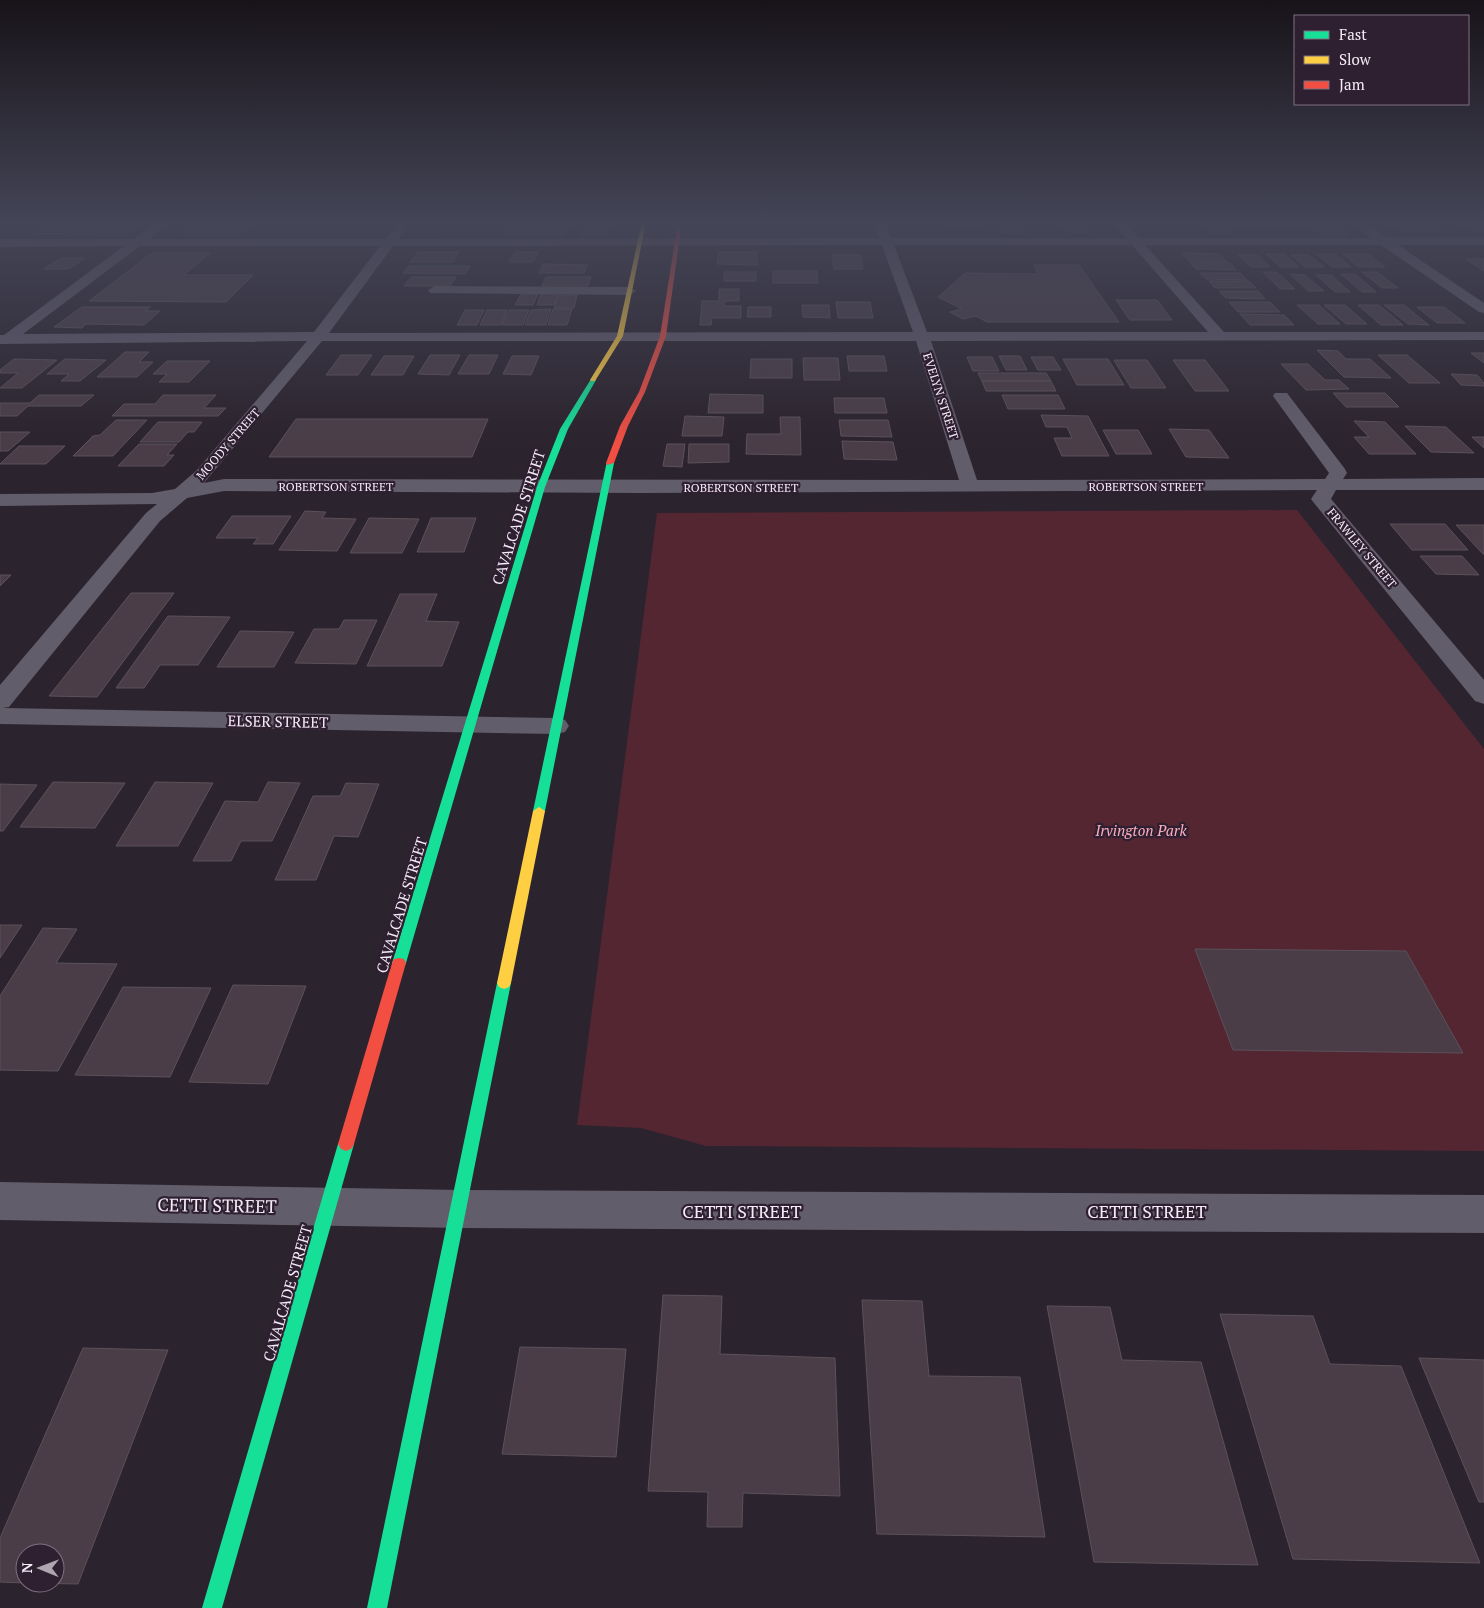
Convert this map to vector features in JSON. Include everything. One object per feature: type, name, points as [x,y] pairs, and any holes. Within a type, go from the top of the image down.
[{"type":"main road","name":"CAVALCADE STREET","points":[[212,1608],[327,1207],[541,487],[564,430],[620,336],[629,297]]},
{"type":"main road","points":[[377,1608],[604,487],[610,462],[624,426],[642,392],[663,336],[669,297]]},
{"type":"street","points":[[3,341],[63,297]]},
{"type":"street","name":"MOODY STREET","points":[[0,701],[153,517],[204,474],[318,337],[348,297]]},
{"type":"street","name":"EVELYN STREET","points":[[907,297],[922,336],[970,486]]},
{"type":"street","points":[[1185,297],[1219,335]]},
{"type":"street","points":[[1466,297],[1484,309]]},
{"type":"street","points":[[3,341],[265,336],[1484,336]]},
{"type":"street","name":"FRAWLEY STREET","points":[[1281,396],[1338,474],[1321,498],[1484,696]]},
{"type":"street","name":"ROBERTSON STREET","points":[[0,500],[152,499],[224,485],[604,487],[1484,484]]},
{"type":"street","name":"ELSER STREET","points":[[0,716],[556,726]]},
{"type":"street","name":"CETTI STREET","points":[[0,1201],[458,1209],[1484,1214]]},
{"type":"green space","name":"Irvington Park","points":[[1297,510],[1484,749],[1484,1151],[706,1146],[641,1128],[577,1125],[657,513]]},
{"type":"building","points":[[94,297],[231,297],[226,302],[89,301]]},
{"type":"building","points":[[519,297],[537,297],[533,305],[515,305]]},
{"type":"building","points":[[540,297],[557,297],[554,305],[537,305]]},
{"type":"building","points":[[558,297],[577,297],[574,308],[554,308]]},
{"type":"building","points":[[719,297],[739,297],[739,301],[724,301],[724,306],[741,306],[741,318],[712,318],[711,325],[700,325],[702,301],[719,301]]},
{"type":"building","points":[[938,297],[1101,297],[1119,322],[987,322],[976,316],[963,319],[950,312],[962,309]]},
{"type":"building","points":[[1263,297],[1265,299],[1226,298]]},
{"type":"building","points":[[1116,300],[1157,300],[1172,320],[1130,320]]},
{"type":"building","points":[[836,302],[870,302],[873,318],[838,318]]},
{"type":"building","points":[[1229,302],[1270,302],[1280,312],[1238,312]]},
{"type":"building","points":[[802,305],[829,305],[830,318],[803,317]]},
{"type":"building","points":[[1297,305],[1319,305],[1340,324],[1318,324]]},
{"type":"building","points":[[1324,305],[1345,305],[1367,324],[1346,324]]},
{"type":"building","points":[[1358,305],[1379,305],[1403,325],[1381,325]]},
{"type":"building","points":[[1384,305],[1404,305],[1429,325],[1408,324]]},
{"type":"building","points":[[82,307],[150,307],[145,311],[160,311],[144,325],[86,324],[82,328],[54,327]]},
{"type":"building","points":[[748,307],[771,307],[771,317],[747,317]]},
{"type":"building","points":[[1417,307],[1444,307],[1465,323],[1437,323]]},
{"type":"building","points":[[551,309],[546,325],[525,325],[531,310]]},
{"type":"building","points":[[553,309],[572,309],[567,325],[548,325]]},
{"type":"building","points":[[465,310],[484,310],[477,325],[457,325]]},
{"type":"building","points":[[487,310],[507,310],[501,325],[480,325]]},
{"type":"building","points":[[509,310],[529,310],[523,325],[502,325]]},
{"type":"building","points":[[1240,314],[1284,315],[1294,325],[1250,325]]},
{"type":"building","points":[[1317,350],[1338,351],[1346,359],[1370,359],[1391,378],[1344,377]]},
{"type":"building","points":[[125,352],[149,352],[139,362],[153,362],[137,377],[97,377]]},
{"type":"building","points":[[1471,353],[1484,353],[1484,363]]},
{"type":"building","points":[[341,355],[372,355],[358,375],[326,375]]},
{"type":"building","points":[[430,355],[460,355],[449,375],[418,374]]},
{"type":"building","points":[[469,355],[498,355],[489,374],[458,374]]},
{"type":"building","points":[[1378,355],[1407,355],[1440,383],[1409,383]]},
{"type":"building","points":[[384,356],[414,356],[403,375],[371,375]]},
{"type":"building","points":[[512,356],[539,356],[531,375],[503,374]]},
{"type":"building","points":[[847,356],[884,356],[887,371],[849,371]]},
{"type":"building","points":[[999,356],[1020,356],[1027,370],[1006,370]]},
{"type":"building","points":[[967,357],[992,357],[999,371],[973,371]]},
{"type":"building","points":[[1031,357],[1053,357],[1061,370],[1038,370]]},
{"type":"building","points":[[803,358],[838,358],[840,380],[804,380]]},
{"type":"building","points":[[14,359],[57,360],[22,388],[0,388],[18,373],[0,373],[0,370]]},
{"type":"building","points":[[65,359],[106,360],[80,381],[61,381],[69,374],[47,374]]},
{"type":"building","points":[[751,359],[792,359],[792,378],[750,378]]},
{"type":"building","points":[[1063,359],[1108,359],[1124,385],[1077,385]]},
{"type":"building","points":[[1114,360],[1147,360],[1166,388],[1131,388]]},
{"type":"building","points":[[1173,360],[1205,360],[1229,391],[1195,391]]},
{"type":"building","points":[[167,361],[210,361],[189,382],[159,382],[167,374],[153,374]]},
{"type":"building","points":[[1281,364],[1308,364],[1325,380],[1339,380],[1349,389],[1306,390]]},
{"type":"building","points":[[978,373],[1046,373],[1051,381],[982,381]]},
{"type":"building","points":[[1451,374],[1477,375],[1484,383],[1484,386],[1461,385]]},
{"type":"building","points":[[982,381],[1051,381],[1056,391],[986,391]]},
{"type":"building","points":[[1333,393],[1385,393],[1399,407],[1346,407]]},
{"type":"building","points":[[710,394],[763,395],[763,413],[708,413]]},
{"type":"building","points":[[39,395],[94,395],[81,406],[28,406],[17,416],[0,416],[0,403],[30,403]]},
{"type":"building","points":[[163,395],[216,395],[204,408],[226,408],[218,416],[112,416],[124,404],[155,404]]},
{"type":"building","points":[[1002,395],[1058,395],[1065,409],[1008,409]]},
{"type":"building","points":[[834,398],[884,398],[887,413],[835,413]]},
{"type":"building","points":[[1041,415],[1088,416],[1109,456],[1062,456],[1054,438],[1072,438],[1067,427],[1046,427]]},
{"type":"building","points":[[685,416],[724,417],[722,436],[682,436]]},
{"type":"building","points":[[780,417],[800,417],[801,455],[746,454],[747,434],[781,434]]},
{"type":"building","points":[[296,419],[488,419],[472,457],[269,457]]},
{"type":"building","points":[[116,420],[147,420],[113,456],[73,456],[93,436],[100,435]]},
{"type":"building","points":[[839,420],[888,420],[892,437],[841,436]]},
{"type":"building","points":[[1354,421],[1385,422],[1416,454],[1369,454],[1354,437],[1369,437]]},
{"type":"building","points":[[158,422],[202,422],[194,432],[188,432],[179,442],[140,442]]},
{"type":"building","points":[[1405,426],[1446,427],[1474,453],[1431,452]]},
{"type":"building","points":[[1169,429],[1209,430],[1229,458],[1186,457]]},
{"type":"building","points":[[1103,430],[1138,430],[1152,454],[1116,454]]},
{"type":"building","points":[[0,432],[30,432],[8,451],[0,451]]},
{"type":"building","points":[[1472,437],[1484,437],[1484,448]]},
{"type":"building","points":[[842,441],[893,442],[897,460],[844,459]]},
{"type":"building","points":[[139,444],[177,444],[167,455],[174,455],[164,466],[118,466]]},
{"type":"building","points":[[667,444],[685,444],[682,467],[663,466]]},
{"type":"building","points":[[689,444],[729,444],[729,462],[688,463]]},
{"type":"building","points":[[19,446],[65,446],[46,464],[0,464]]},
{"type":"building","points":[[305,511],[326,512],[322,518],[356,519],[337,551],[279,550]]},
{"type":"building","points":[[232,516],[291,516],[273,544],[253,544],[258,538],[216,538]]},
{"type":"building","points":[[369,518],[419,519],[402,553],[350,553]]},
{"type":"building","points":[[431,518],[476,518],[464,552],[417,552]]},
{"type":"building","points":[[1390,524],[1445,524],[1468,550],[1412,550]]},
{"type":"building","points":[[1456,525],[1484,525],[1484,554],[1483,554]]},
{"type":"building","points":[[1420,556],[1462,556],[1479,575],[1436,574]]},
{"type":"building","points":[[0,575],[11,575],[0,586]]},
{"type":"building","points":[[131,593],[174,593],[97,697],[49,696]]},
{"type":"building","points":[[400,594],[437,594],[426,621],[459,622],[442,666],[367,666]]},
{"type":"building","points":[[168,616],[230,617],[198,665],[160,665],[144,688],[116,688]]},
{"type":"building","points":[[344,620],[377,620],[356,664],[295,663],[314,629],[339,629]]},
{"type":"building","points":[[240,631],[294,632],[274,667],[217,667]]},
{"type":"building","points":[[53,782],[125,783],[95,828],[20,827]]},
{"type":"building","points":[[155,782],[213,783],[178,846],[116,846]]},
{"type":"building","points":[[268,782],[300,783],[272,841],[241,841],[231,861],[193,861],[225,801],[258,802]]},
{"type":"building","points":[[346,783],[379,784],[358,837],[334,836],[316,880],[275,880],[313,796],[340,796]]},
{"type":"building","points":[[0,784],[37,785],[3,831],[0,831]]},
{"type":"building","points":[[0,925],[22,925],[0,958]]},
{"type":"building","points":[[43,928],[77,929],[56,963],[117,964],[58,1071],[0,1070],[0,996]]},
{"type":"building","points":[[1195,949],[1406,951],[1463,1053],[1233,1050]]},
{"type":"building","points":[[233,985],[306,986],[268,1084],[189,1082]]},
{"type":"building","points":[[123,987],[211,988],[170,1077],[75,1075]]},
{"type":"building","points":[[663,1295],[722,1296],[720,1354],[835,1358],[840,1496],[743,1493],[742,1527],[707,1527],[708,1492],[648,1491]]},
{"type":"building","points":[[862,1300],[922,1301],[929,1376],[1020,1377],[1045,1537],[877,1534]]},
{"type":"building","points":[[1047,1306],[1110,1307],[1122,1360],[1201,1362],[1258,1565],[1094,1562]]},
{"type":"building","points":[[1220,1314],[1313,1316],[1330,1364],[1401,1366],[1480,1563],[1293,1559]]},
{"type":"building","points":[[520,1347],[626,1349],[616,1457],[502,1454]]},
{"type":"building","points":[[83,1348],[168,1350],[78,1584],[65,1584],[65,1543],[15,1543],[15,1583],[0,1582],[0,1538]]},
{"type":"building","points":[[1419,1358],[1484,1360],[1484,1502],[1479,1502]]},
{"type":"traffic: fast","points":[[399,963],[541,487],[564,429],[593,380]]},
{"type":"traffic: fast","points":[[539,811],[610,463]]},
{"type":"traffic: fast","points":[[377,1608],[504,983]]},
{"type":"traffic: fast","points":[[212,1608],[346,1144]]},
{"type":"traffic: slow","points":[[593,380],[620,336],[628,297]]},
{"type":"traffic: slow","points":[[504,983],[539,811]]},
{"type":"traffic: jam","points":[[610,463],[624,426],[642,392],[663,336],[669,297]]},
{"type":"traffic: jam","points":[[346,1144],[399,963]]}]
